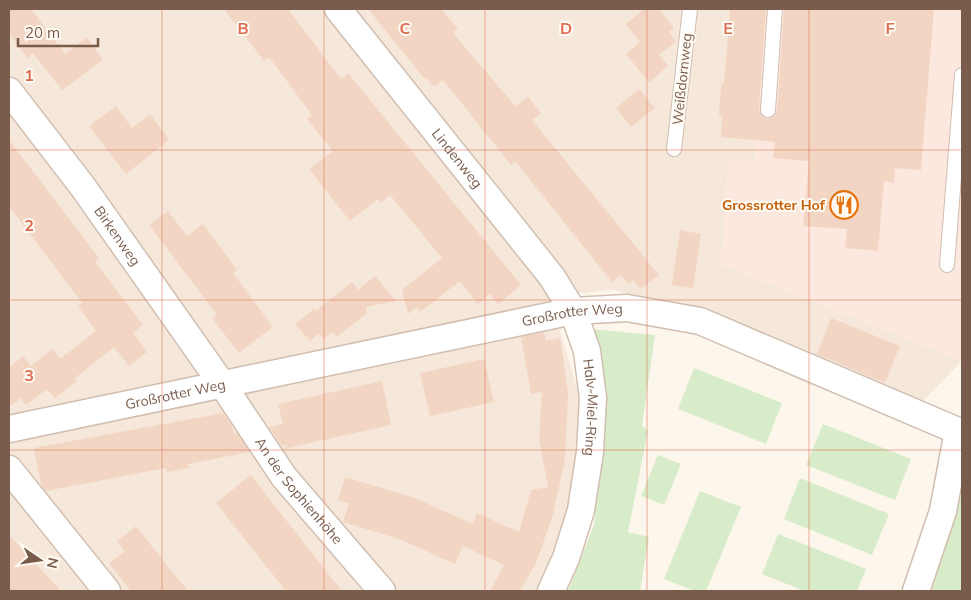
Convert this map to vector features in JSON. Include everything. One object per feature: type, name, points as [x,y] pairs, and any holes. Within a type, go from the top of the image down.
[{"type":"street","name":"Lindenweg","points":[[338,9],[546,269],[573,311]]},
{"type":"street","name":"Birkenweg","points":[[9,91],[83,187],[222,384]]},
{"type":"street","name":"Großrotter Weg","points":[[9,429],[573,311],[627,308],[700,321],[958,431],[943,511],[916,591]]},
{"type":"street","name":"Halv-Miel-Ring","points":[[551,591],[566,558],[581,510],[590,452],[593,398],[587,351],[573,311]]},
{"type":"street","name":"An der Sophienhöhe","points":[[222,384],[284,477],[382,591]]},
{"type":"street","points":[[9,469],[107,591]]},
{"type":"lane","name":"Weißdornweg","points":[[674,149],[690,9]]},
{"type":"lane","points":[[768,110],[775,9]]},
{"type":"lane","points":[[947,265],[962,75]]},
{"type":"shaded area","points":[[9,9],[766,9],[755,162],[729,160],[721,264],[962,361],[921,403],[703,313],[613,290],[550,296],[579,396],[572,502],[539,591],[9,591]]},
{"type":"shaded area","points":[[766,9],[962,9],[962,361],[721,264],[729,159],[755,162]]},
{"type":"green space","points":[[591,329],[655,335],[642,426],[648,430],[628,532],[649,537],[640,591],[568,591],[594,525],[607,404]]},
{"type":"green space","points":[[694,368],[782,403],[766,444],[678,409]]},
{"type":"green space","points":[[823,424],[911,459],[895,500],[806,465]]},
{"type":"green space","points":[[658,455],[681,464],[664,505],[641,496]]},
{"type":"green space","points":[[800,478],[889,514],[872,555],[784,519]]},
{"type":"green space","points":[[962,490],[962,591],[928,591]]},
{"type":"green space","points":[[700,491],[741,507],[706,591],[695,591],[664,579]]},
{"type":"green space","points":[[778,534],[866,569],[857,591],[804,591],[762,574]]},
{"type":"building","points":[[9,9],[31,9],[65,54],[87,37],[103,60],[62,90],[33,53],[27,58],[9,33]]},
{"type":"building","points":[[224,9],[288,9],[341,79],[348,73],[521,285],[498,304],[490,294],[478,304],[460,281],[420,312],[417,307],[408,314],[402,290],[442,258],[390,195],[381,203],[378,199],[350,221],[309,169],[333,151],[307,119],[312,115],[269,57],[264,61]]},
{"type":"building","points":[[368,9],[441,9],[458,29],[453,33],[515,106],[528,97],[541,113],[532,120],[659,275],[641,289],[633,280],[628,284],[621,275],[612,282],[515,161],[511,165],[443,80],[434,87],[425,79]]},
{"type":"building","points":[[644,9],[659,9],[674,28],[669,32],[676,41],[659,55],[668,66],[649,82],[626,54],[640,42],[626,24]]},
{"type":"building","points":[[730,9],[766,9],[759,109],[763,117],[768,119],[775,115],[777,111],[784,9],[934,9],[921,170],[895,168],[894,183],[884,181],[878,251],[845,248],[847,229],[803,226],[809,161],[773,158],[775,142],[721,137],[722,116],[719,115],[720,99],[722,83],[724,83]]},
{"type":"building","points":[[639,89],[655,108],[631,127],[616,108]]},
{"type":"building","points":[[116,106],[132,128],[150,114],[169,140],[126,174],[89,126]]},
{"type":"building","points":[[9,140],[99,258],[95,262],[143,325],[133,333],[147,352],[129,366],[114,347],[75,378],[77,381],[55,398],[47,389],[26,405],[21,398],[9,407],[9,368],[23,356],[31,366],[52,349],[60,359],[96,331],[78,306],[82,303],[9,206]]},
{"type":"building","points":[[168,211],[187,236],[203,224],[237,270],[233,273],[273,327],[239,353],[212,318],[217,315],[149,225]]},
{"type":"building","points":[[680,230],[701,234],[693,288],[672,285]]},
{"type":"building","points":[[375,276],[396,301],[366,307],[367,313],[337,337],[333,332],[324,339],[319,333],[310,341],[295,324],[314,309],[316,311],[352,282],[358,290]]},
{"type":"building","points":[[831,318],[900,346],[885,383],[817,354]]},
{"type":"building","points":[[544,332],[546,341],[560,338],[568,392],[565,460],[553,514],[537,561],[520,591],[490,591],[504,565],[463,546],[455,564],[399,539],[343,522],[349,503],[338,500],[345,477],[415,498],[473,524],[477,513],[519,532],[531,490],[548,487],[539,440],[542,392],[531,394],[521,337]]},
{"type":"building","points":[[484,359],[494,402],[430,416],[420,373]]},
{"type":"building","points":[[382,381],[391,425],[283,449],[288,445],[282,446],[269,427],[283,424],[278,404]]},
{"type":"building","points":[[223,413],[232,426],[234,434],[237,433],[250,452],[188,464],[189,468],[167,472],[166,468],[46,491],[41,485],[34,448]]},
{"type":"building","points":[[251,475],[342,591],[286,591],[216,503]]},
{"type":"building","points":[[136,526],[188,591],[131,591],[109,563],[125,551],[117,541]]},
{"type":"building","points":[[9,535],[61,591],[9,591]]},
{"type":"place","name":"Grossrotter Hof","points":[[844,205]]}]
